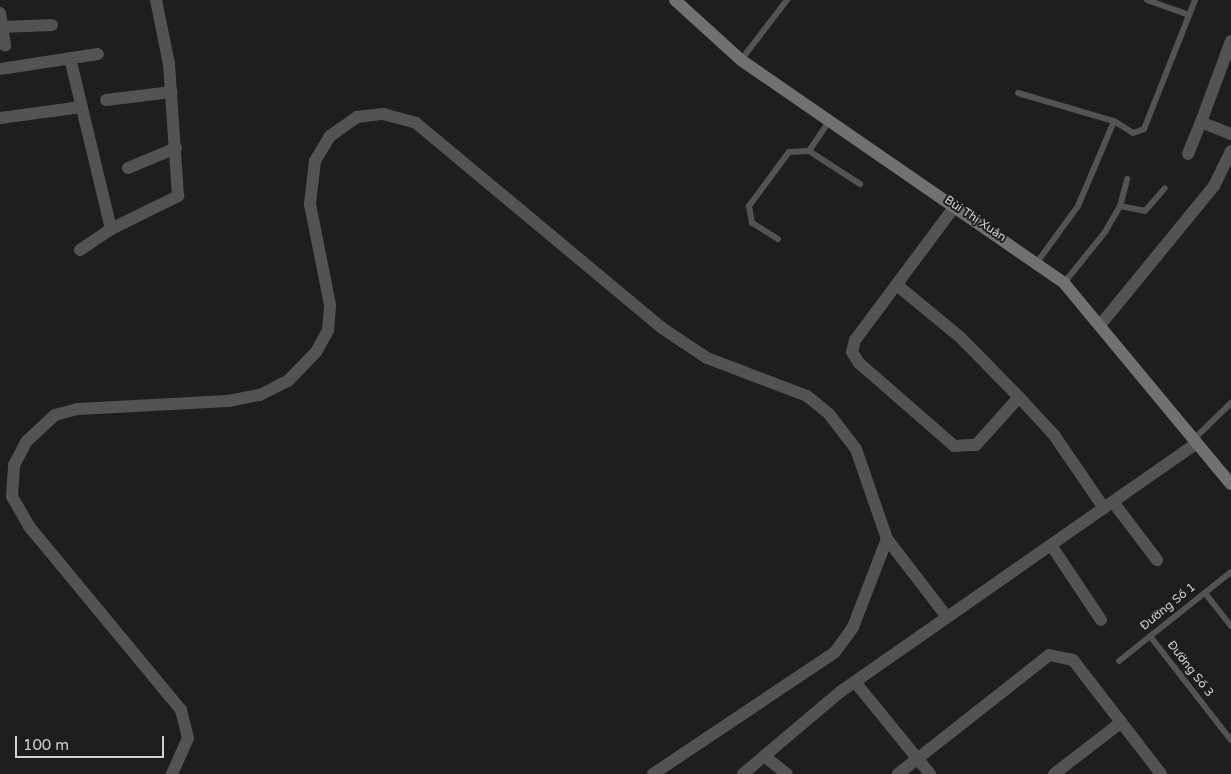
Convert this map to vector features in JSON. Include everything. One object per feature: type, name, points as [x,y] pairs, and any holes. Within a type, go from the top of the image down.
[{"type":"main road","name":"Bùi Thị Xuân","points":[[675,0],[740,60],[1038,261],[1064,283],[1101,324],[1230,483]]},
{"type":"street","points":[[80,250],[110,229],[178,196],[172,92],[156,0]]},
{"type":"street","points":[[0,13],[5,46]]},
{"type":"street","points":[[2,27],[52,25]]},
{"type":"street","points":[[1188,154],[1231,41]]},
{"type":"street","points":[[0,69],[98,54]]},
{"type":"street","points":[[70,58],[110,229]]},
{"type":"street","points":[[106,100],[172,92]]},
{"type":"street","points":[[0,118],[81,107]]},
{"type":"street","points":[[172,774],[188,738],[181,710],[29,526],[12,496],[14,465],[27,441],[55,416],[78,409],[228,401],[260,395],[288,381],[316,352],[328,330],[330,305],[310,204],[315,161],[330,136],[357,117],[383,114],[416,123],[662,328],[707,358],[807,396],[829,414],[856,449],[887,539],[947,617]]},
{"type":"street","points":[[1200,122],[1231,134]]},
{"type":"street","points":[[128,168],[176,148]]},
{"type":"street","points":[[1101,324],[1214,186],[1231,151]]},
{"type":"street","points":[[955,206],[898,286],[855,340],[852,352],[858,363],[954,446],[976,445],[1019,397]]},
{"type":"street","points":[[898,286],[961,338],[1019,397],[1054,436],[1108,505],[1157,560]]},
{"type":"street","points":[[743,774],[855,682],[1108,505],[1195,441]]},
{"type":"street","points":[[654,774],[835,652],[857,620],[887,539]]},
{"type":"street","points":[[1051,545],[1100,620]]},
{"type":"street","points":[[898,774],[1049,655],[1073,660],[1119,724],[1161,774]]},
{"type":"street","points":[[855,682],[930,774]]},
{"type":"street","points":[[1054,774],[1119,724]]},
{"type":"street","points":[[764,756],[787,774]]},
{"type":"lane","points":[[740,60],[787,0]]},
{"type":"lane","points":[[1147,0],[1189,15]]},
{"type":"lane","points":[[1018,94],[1114,121],[1132,133],[1148,124],[1195,0]]},
{"type":"lane","points":[[810,151],[829,121]]},
{"type":"lane","points":[[1038,261],[1074,213],[1114,121]]},
{"type":"lane","points":[[778,239],[752,223],[749,206],[789,152],[810,151],[860,184]]},
{"type":"lane","points":[[1064,283],[1120,206],[1126,179]]},
{"type":"lane","points":[[1120,206],[1145,211],[1165,188]]},
{"type":"lane","points":[[1195,441],[1231,403]]},
{"type":"lane","name":"Đường Số 1","points":[[1120,661],[1231,572]]},
{"type":"lane","points":[[1205,593],[1231,626]]},
{"type":"lane","name":"Đường Số 3","points":[[1150,636],[1231,740]]}]
